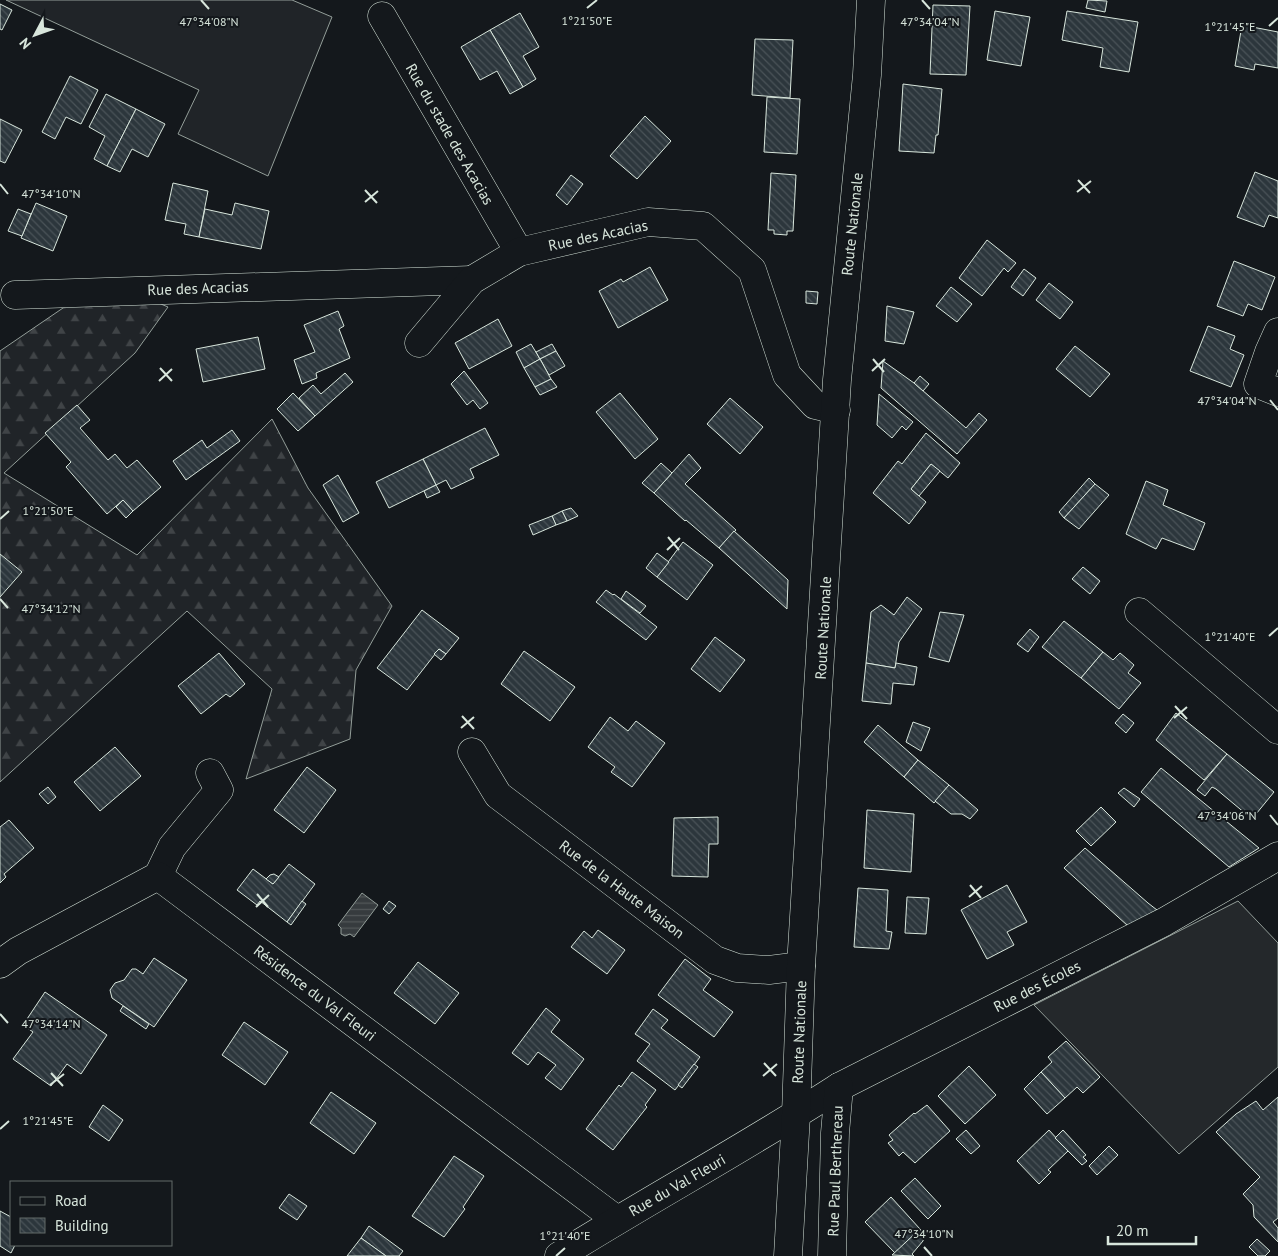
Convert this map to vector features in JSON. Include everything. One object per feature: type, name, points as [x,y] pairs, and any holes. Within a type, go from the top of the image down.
[{"type":"street","name":"Route Nationale","points":[[788,1256],[796,1115],[801,966],[840,346],[867,75],[871,0]]},
{"type":"street","name":"Rue du stade des Acacias","points":[[382,16],[519,252]]},
{"type":"street","name":"Rue des Acacias","points":[[418,343],[472,280],[519,252],[648,222],[703,226],[752,270],[787,375],[815,405],[836,410]]},
{"type":"street","name":"Rue des Acacias","points":[[15,295],[472,280]]},
{"type":"street","points":[[1275,347],[1258,384],[1278,392]]},
{"type":"street","points":[[1139,612],[1278,730]]},
{"type":"street","name":"Rue de la Haute Maison","points":[[472,752],[498,795],[715,960],[737,968],[769,970],[801,966]]},
{"type":"street","points":[[0,964],[18,952],[158,876],[172,847],[219,790],[210,772]]},
{"type":"street","name":"Rue des Écoles","points":[[796,1115],[839,1087],[1164,922],[1278,856]]},
{"type":"street","name":"Résidence du Val Fleuri","points":[[158,876],[617,1220]]},
{"type":"street","name":"Rue Paul Berthereau","points":[[832,1256],[835,1133],[839,1087]]},
{"type":"street","name":"Rue du Val Fleuri","points":[[559,1256],[796,1115]]},
{"type":"green space","points":[[6,0],[292,0],[332,17],[268,176],[178,134],[199,90]]},
{"type":"green space","points":[[104,280],[168,307],[135,353],[4,473],[137,555],[272,419],[308,488],[392,606],[356,670],[350,739],[246,779],[272,689],[187,611],[0,782],[0,351]]},
{"type":"shaded area","points":[[362,893],[378,905],[354,937],[350,934],[345,936],[341,934],[341,928],[338,925]]},
{"type":"shaded area","points":[[1238,901],[1278,943],[1278,1067],[1179,1154],[1034,1005]]},
{"type":"building","points":[[1088,0],[1107,1],[1105,12],[1086,8]]},
{"type":"building","points":[[0,4],[12,10],[2,30],[0,29]]},
{"type":"building","points":[[933,5],[970,6],[966,75],[930,74]]},
{"type":"building","points":[[995,11],[1030,17],[1021,66],[987,60]]},
{"type":"building","points":[[1067,11],[1138,22],[1129,72],[1100,67],[1103,48],[1062,40]]},
{"type":"building","points":[[520,13],[539,47],[523,56],[536,79],[523,87],[490,30]]},
{"type":"building","points":[[1242,25],[1278,32],[1278,68],[1255,64],[1254,70],[1235,66]]},
{"type":"building","points":[[490,30],[523,87],[510,94],[497,71],[480,80],[461,47]]},
{"type":"building","points":[[755,39],[793,40],[790,98],[752,95]]},
{"type":"building","points":[[70,76],[98,90],[81,124],[66,117],[55,139],[42,132]]},
{"type":"building","points":[[903,84],[942,89],[938,135],[936,135],[934,153],[899,151]]},
{"type":"building","points":[[106,94],[136,109],[107,166],[94,159],[105,136],[89,127]]},
{"type":"building","points":[[767,97],[800,99],[797,154],[764,152]]},
{"type":"building","points":[[136,109],[165,124],[148,157],[132,149],[120,172],[107,166]]},
{"type":"building","points":[[645,116],[671,141],[637,179],[610,156]]},
{"type":"building","points":[[0,119],[22,130],[5,163],[0,161]]},
{"type":"building","points":[[1255,172],[1278,181],[1278,218],[1269,215],[1264,227],[1237,217]]},
{"type":"building","points":[[771,173],[796,175],[793,231],[787,231],[787,235],[774,234],[774,230],[768,230]]},
{"type":"building","points":[[571,175],[583,184],[567,205],[556,195]]},
{"type":"building","points":[[173,183],[208,191],[199,237],[184,234],[186,224],[165,220]]},
{"type":"building","points":[[36,203],[67,216],[53,251],[21,238]]},
{"type":"building","points":[[235,203],[269,211],[261,249],[199,237],[205,209],[232,215]]},
{"type":"building","points":[[18,209],[31,214],[22,236],[8,231]]},
{"type":"building","points":[[987,240],[1016,263],[1008,272],[1004,268],[982,296],[959,278]]},
{"type":"building","points":[[1234,261],[1275,277],[1262,310],[1248,304],[1243,316],[1217,306]]},
{"type":"building","points":[[650,267],[668,300],[618,328],[599,291],[621,279],[623,282]]},
{"type":"building","points":[[1024,269],[1036,278],[1023,296],[1011,287]]},
{"type":"building","points":[[1049,283],[1073,302],[1060,319],[1036,300]]},
{"type":"building","points":[[951,287],[972,304],[957,322],[936,306]]},
{"type":"building","points":[[806,291],[818,292],[817,304],[806,303]]},
{"type":"building","points":[[887,306],[914,312],[904,344],[885,341]]},
{"type":"building","points":[[338,311],[344,326],[339,329],[350,358],[316,373],[317,378],[302,384],[294,360],[315,352],[304,325]]},
{"type":"building","points":[[498,319],[512,346],[469,369],[455,343]]},
{"type":"building","points":[[1208,326],[1235,336],[1230,349],[1244,355],[1231,387],[1190,371]]},
{"type":"building","points":[[258,337],[265,369],[203,382],[196,349]]},
{"type":"building","points":[[531,344],[540,359],[524,368],[516,352]]},
{"type":"building","points":[[552,344],[556,351],[540,359],[536,352]]},
{"type":"building","points":[[1075,346],[1110,374],[1090,397],[1056,369]]},
{"type":"building","points":[[556,351],[565,366],[549,375],[540,359]]},
{"type":"building","points":[[540,359],[551,379],[535,387],[524,368]]},
{"type":"building","points":[[883,361],[914,383],[966,428],[979,413],[987,420],[957,454],[881,388]]},
{"type":"building","points":[[464,371],[488,403],[480,409],[473,400],[467,405],[451,384]]},
{"type":"building","points":[[345,373],[353,382],[315,416],[299,398],[313,385],[321,394]]},
{"type":"building","points":[[920,376],[929,384],[923,391],[914,383]]},
{"type":"building","points":[[551,379],[557,387],[540,395],[535,387]]},
{"type":"building","points":[[293,393],[315,416],[298,431],[277,409]]},
{"type":"building","points":[[620,393],[658,439],[635,459],[596,412]]},
{"type":"building","points":[[879,394],[913,422],[906,430],[902,426],[892,438],[877,425]]},
{"type":"building","points":[[730,398],[763,427],[740,454],[707,424]]},
{"type":"building","points":[[77,405],[90,420],[80,428],[108,460],[115,454],[127,468],[137,460],[161,487],[133,511],[123,500],[107,514],[66,467],[71,462],[45,433]]},
{"type":"building","points":[[485,428],[499,455],[470,469],[474,478],[451,489],[446,480],[436,485],[423,459]]},
{"type":"building","points":[[232,430],[240,441],[186,480],[173,461],[202,440],[207,448]]},
{"type":"building","points":[[926,433],[960,463],[948,478],[931,464],[911,489],[926,502],[909,524],[873,493],[898,461],[902,464]]},
{"type":"building","points":[[689,454],[701,468],[685,484],[736,530],[719,548],[654,493]]},
{"type":"building","points":[[423,459],[436,485],[389,508],[376,482]]},
{"type":"building","points":[[661,463],[672,473],[654,493],[642,483]]},
{"type":"building","points":[[931,464],[940,471],[919,496],[911,489]]},
{"type":"building","points":[[338,475],[359,513],[343,522],[323,485]]},
{"type":"building","points":[[1089,478],[1095,484],[1064,518],[1059,512]]},
{"type":"building","points":[[1146,481],[1168,490],[1163,505],[1205,523],[1194,550],[1162,538],[1156,549],[1126,534]]},
{"type":"building","points":[[1095,484],[1109,495],[1079,529],[1064,518]]},
{"type":"building","points":[[436,485],[440,492],[427,498],[424,491]]},
{"type":"building","points":[[123,500],[133,511],[126,518],[116,507]]},
{"type":"building","points":[[571,508],[578,516],[567,521],[562,511]]},
{"type":"building","points":[[562,511],[567,521],[556,525],[552,516]]},
{"type":"building","points":[[552,516],[556,525],[533,535],[529,525]]},
{"type":"building","points":[[734,531],[788,580],[787,609],[719,548]]},
{"type":"building","points":[[683,542],[713,565],[687,600],[657,577]]},
{"type":"building","points":[[657,553],[669,562],[657,577],[646,568]]},
{"type":"building","points":[[0,554],[22,572],[0,597]]},
{"type":"building","points":[[1083,567],[1100,581],[1090,594],[1072,579]]},
{"type":"building","points":[[606,590],[657,627],[646,640],[596,602]]},
{"type":"building","points":[[626,591],[646,606],[640,613],[621,599]]},
{"type":"building","points":[[907,597],[922,609],[899,642],[895,668],[866,663],[871,612],[881,605],[894,615]]},
{"type":"building","points":[[422,610],[459,638],[446,654],[439,649],[407,690],[377,668]]},
{"type":"building","points":[[940,612],[964,615],[949,662],[929,657]]},
{"type":"building","points":[[1064,621],[1103,652],[1081,678],[1042,647]]},
{"type":"building","points":[[1030,629],[1039,637],[1028,652],[1017,644]]},
{"type":"building","points":[[715,637],[745,660],[720,692],[691,669]]},
{"type":"building","points":[[439,649],[446,654],[441,660],[434,654]]},
{"type":"building","points":[[524,651],[575,687],[550,721],[501,684]]},
{"type":"building","points":[[1103,652],[1113,660],[1120,653],[1134,665],[1128,673],[1141,683],[1119,709],[1081,678]]},
{"type":"building","points":[[219,653],[245,684],[230,697],[226,694],[201,714],[178,686]]},
{"type":"building","points":[[866,663],[895,668],[896,663],[917,667],[914,685],[893,683],[891,704],[862,701]]},
{"type":"building","points":[[1176,713],[1227,754],[1204,780],[1156,740]]},
{"type":"building","points":[[1123,714],[1134,723],[1126,733],[1115,723]]},
{"type":"building","points":[[610,717],[628,731],[636,721],[665,743],[632,787],[611,772],[615,767],[588,747]]},
{"type":"building","points":[[913,722],[930,728],[921,751],[906,742]]},
{"type":"building","points":[[878,725],[918,760],[904,777],[864,742]]},
{"type":"building","points":[[115,747],[141,776],[100,811],[74,782]]},
{"type":"building","points":[[1227,754],[1274,792],[1252,819],[1216,789],[1212,787],[1205,796],[1197,790]]},
{"type":"building","points":[[918,760],[949,785],[934,803],[904,777]]},
{"type":"building","points":[[307,767],[336,790],[304,833],[274,810]]},
{"type":"building","points":[[1161,768],[1259,848],[1229,867],[1141,792]]},
{"type":"building","points":[[949,785],[978,810],[970,819],[962,814],[951,814],[935,801]]},
{"type":"building","points":[[48,787],[56,797],[48,804],[39,794]]},
{"type":"building","points":[[1124,788],[1140,799],[1134,807],[1118,793]]},
{"type":"building","points":[[1101,807],[1116,822],[1091,846],[1076,831]]},
{"type":"building","points":[[867,810],[914,814],[911,872],[864,868]]},
{"type":"building","points":[[718,817],[718,844],[709,844],[708,877],[672,876],[674,818]]},
{"type":"building","points":[[9,820],[34,848],[4,874],[6,877],[0,883],[0,827]]},
{"type":"building","points":[[1085,848],[1157,910],[1128,926],[1064,868]]},
{"type":"building","points":[[289,864],[315,884],[287,922],[260,901],[257,905],[237,890],[253,869],[273,884]]},
{"type":"building","points":[[274,874],[279,877],[273,884],[266,879]]},
{"type":"building","points":[[1007,885],[1027,922],[1007,932],[1014,945],[987,959],[961,910]]},
{"type":"building","points":[[858,888],[888,890],[886,931],[892,932],[889,949],[854,947]]},
{"type":"building","points":[[907,897],[929,898],[926,934],[905,933]]},
{"type":"building","points":[[302,901],[306,904],[291,925],[287,922]]},
{"type":"building","points":[[389,901],[396,906],[389,914],[383,909]]},
{"type":"building","points":[[598,930],[625,950],[607,974],[571,947],[584,931],[592,938]]},
{"type":"building","points":[[154,958],[187,980],[154,1027],[112,998],[110,990],[115,983],[124,980],[132,969],[136,969],[143,974]]},
{"type":"building","points":[[685,959],[711,979],[703,990],[733,1012],[714,1037],[658,995]]},
{"type":"building","points":[[418,962],[459,993],[435,1024],[394,993]]},
{"type":"building","points":[[45,992],[107,1035],[81,1074],[67,1064],[51,1086],[13,1059],[33,1032],[23,1025]]},
{"type":"building","points":[[123,1006],[149,1024],[146,1029],[120,1011]]},
{"type":"building","points":[[546,1008],[560,1020],[551,1032],[584,1059],[561,1090],[545,1078],[556,1065],[538,1052],[528,1065],[512,1053]]},
{"type":"building","points":[[653,1009],[668,1020],[661,1028],[700,1057],[675,1090],[637,1061],[650,1044],[635,1034]]},
{"type":"building","points":[[244,1022],[288,1052],[265,1085],[222,1055]]},
{"type":"building","points":[[1066,1041],[1100,1077],[1083,1093],[1077,1087],[1065,1098],[1041,1072],[1052,1062],[1048,1057]]},
{"type":"building","points":[[694,1064],[698,1067],[682,1088],[678,1085]]},
{"type":"building","points":[[969,1066],[996,1095],[965,1124],[938,1096]]},
{"type":"building","points":[[632,1072],[656,1090],[645,1105],[647,1107],[613,1150],[586,1129],[619,1085],[621,1087]]},
{"type":"building","points":[[1041,1072],[1065,1098],[1047,1114],[1024,1089]]},
{"type":"building","points":[[331,1092],[376,1123],[354,1154],[310,1123]]},
{"type":"building","points":[[1278,1097],[1278,1218],[1273,1222],[1278,1228],[1278,1242],[1254,1217],[1253,1205],[1243,1194],[1260,1177],[1216,1132],[1236,1114],[1256,1101],[1263,1110]]},
{"type":"building","points":[[103,1105],[123,1120],[109,1141],[89,1127]]},
{"type":"building","points":[[927,1105],[950,1131],[915,1163],[903,1152],[899,1156],[888,1143],[893,1140],[889,1135],[914,1113]]},
{"type":"building","points":[[966,1130],[980,1146],[971,1154],[956,1139]]},
{"type":"building","points":[[1049,1130],[1068,1151],[1048,1170],[1051,1172],[1039,1184],[1017,1161]]},
{"type":"building","points":[[1063,1130],[1086,1155],[1083,1157],[1087,1161],[1082,1165],[1055,1138]]},
{"type":"building","points":[[1109,1146],[1118,1155],[1097,1175],[1089,1166]]},
{"type":"building","points":[[454,1156],[484,1176],[463,1207],[465,1209],[444,1237],[412,1216]]},
{"type":"building","points":[[915,1178],[941,1206],[928,1219],[901,1191]]},
{"type":"building","points":[[289,1194],[307,1206],[297,1220],[279,1208]]},
{"type":"building","points":[[891,1197],[920,1229],[895,1253],[865,1222]]},
{"type":"building","points":[[0,1211],[10,1216],[10,1246],[14,1246],[11,1253],[0,1246]]},
{"type":"building","points":[[369,1226],[403,1251],[399,1256],[386,1256],[361,1238]]},
{"type":"building","points":[[920,1229],[924,1236],[923,1241],[912,1254],[914,1256],[892,1255]]},
{"type":"building","points":[[361,1238],[386,1256],[347,1256]]},
{"type":"building","points":[[1257,1239],[1270,1251],[1265,1256],[1258,1256],[1249,1247]]}]
